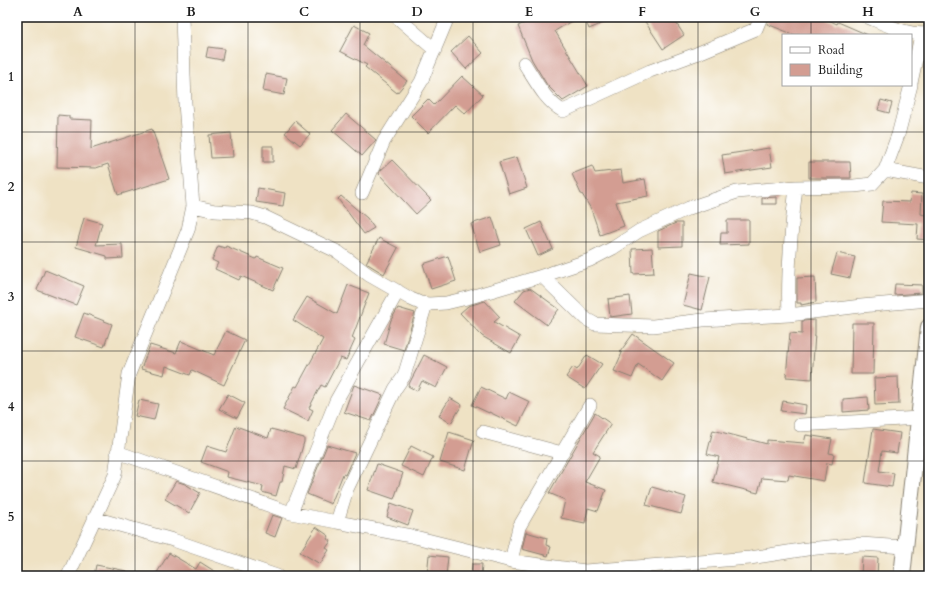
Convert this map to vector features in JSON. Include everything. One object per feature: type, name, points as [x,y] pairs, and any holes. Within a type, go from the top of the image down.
[{"type":"street","points":[[68,576],[115,475],[129,374],[185,237],[193,206],[182,17]]},
{"type":"street","points":[[397,17],[434,50]]},
{"type":"street","points":[[362,193],[384,141],[421,82],[448,17]]},
{"type":"street","points":[[524,63],[548,99],[554,106],[563,111],[650,71],[756,29],[761,17]]},
{"type":"street","points":[[868,17],[900,30],[925,34],[912,80]]},
{"type":"street","points":[[193,206],[215,211],[252,213],[265,217],[338,252],[369,275],[420,303],[446,303],[542,276],[590,260],[613,248],[639,231],[689,208],[737,192],[796,187],[854,186],[872,184],[886,170],[898,135],[910,86]]},
{"type":"street","points":[[886,170],[929,178]]},
{"type":"street","points":[[789,314],[788,293],[790,242],[796,187]]},
{"type":"street","points":[[542,276],[586,319],[595,324],[653,326],[703,320],[789,314],[929,300]]},
{"type":"street","points":[[291,513],[336,401],[398,291]]},
{"type":"street","points":[[337,522],[347,489],[394,389],[404,376],[426,304]]},
{"type":"street","points":[[902,576],[929,327]]},
{"type":"street","points":[[510,561],[519,527],[590,405]]},
{"type":"street","points":[[800,424],[919,418]]},
{"type":"street","points":[[483,432],[562,453]]},
{"type":"street","points":[[117,452],[291,513],[411,536],[510,561],[585,571],[750,558],[807,549],[861,544],[904,547]]},
{"type":"street","points":[[94,518],[173,540],[277,576]]},
{"type":"building","points":[[538,17],[578,17],[555,31],[588,86],[563,101],[547,85],[532,60],[518,26]]},
{"type":"building","points":[[584,17],[617,17],[589,29]]},
{"type":"building","points":[[642,17],[672,17],[684,35],[663,49]]},
{"type":"building","points":[[769,17],[822,17],[866,34],[792,34],[767,24]]},
{"type":"building","points":[[354,25],[369,33],[363,45],[407,81],[397,93],[365,67],[367,65],[340,51]]},
{"type":"building","points":[[468,36],[483,53],[466,69],[451,52]]},
{"type":"building","points":[[208,47],[224,49],[222,60],[206,57]]},
{"type":"building","points":[[266,74],[287,78],[284,95],[263,91]]},
{"type":"building","points":[[462,76],[483,95],[465,114],[455,105],[428,133],[411,116],[428,99],[434,105]]},
{"type":"building","points":[[881,100],[892,103],[889,113],[878,110]]},
{"type":"building","points":[[346,114],[376,140],[362,156],[332,130]]},
{"type":"building","points":[[58,115],[69,116],[69,119],[92,120],[91,149],[152,129],[169,179],[118,195],[108,164],[96,168],[57,167]]},
{"type":"building","points":[[295,121],[310,134],[300,145],[285,133]]},
{"type":"building","points":[[231,133],[233,157],[211,158],[209,135]]},
{"type":"building","points":[[263,146],[273,146],[273,162],[263,162]]},
{"type":"building","points":[[769,148],[772,167],[725,174],[722,155]]},
{"type":"building","points":[[517,157],[527,188],[509,194],[499,162]]},
{"type":"building","points":[[392,160],[431,200],[416,214],[379,174],[380,171]]},
{"type":"building","points":[[809,162],[850,162],[851,178],[809,178]]},
{"type":"building","points":[[592,166],[595,173],[621,170],[623,183],[645,179],[648,196],[616,202],[624,226],[600,235],[591,209],[581,194],[572,174]]},
{"type":"building","points":[[258,188],[285,193],[283,206],[256,202]]},
{"type":"building","points":[[911,193],[922,194],[921,214],[929,216],[929,240],[917,239],[918,224],[881,222],[883,201],[910,202]]},
{"type":"building","points":[[341,196],[367,218],[374,228],[364,234],[338,199]]},
{"type":"building","points":[[777,197],[777,204],[762,204],[762,198]]},
{"type":"building","points":[[492,217],[501,245],[480,252],[471,224]]},
{"type":"building","points":[[84,218],[102,223],[96,245],[122,244],[123,258],[107,259],[107,256],[76,247]]},
{"type":"building","points":[[727,220],[749,220],[749,244],[720,245],[721,233],[727,233]]},
{"type":"building","points":[[541,222],[553,249],[538,256],[526,229]]},
{"type":"building","points":[[676,223],[682,223],[682,246],[658,247],[658,231]]},
{"type":"building","points":[[379,238],[398,248],[384,274],[366,263]]},
{"type":"building","points":[[218,246],[225,248],[226,246],[256,259],[257,257],[283,268],[273,290],[241,276],[239,280],[215,269],[218,263],[212,260]]},
{"type":"building","points":[[652,248],[654,273],[633,274],[632,249]]},
{"type":"building","points":[[837,253],[855,257],[850,278],[831,274]]},
{"type":"building","points":[[448,256],[456,281],[431,289],[423,264]]},
{"type":"building","points":[[45,270],[84,286],[76,305],[37,290]]},
{"type":"building","points":[[691,273],[710,277],[702,310],[683,305]]},
{"type":"building","points":[[815,277],[816,302],[801,305],[801,303],[797,303],[797,278]]},
{"type":"building","points":[[895,284],[922,285],[922,293],[894,295]]},
{"type":"building","points":[[348,285],[369,293],[352,338],[355,340],[346,360],[340,358],[325,387],[321,385],[309,408],[313,410],[308,421],[283,409],[295,386],[297,387],[323,339],[293,320],[307,297],[337,314]]},
{"type":"building","points":[[530,288],[559,309],[547,325],[515,301],[524,290]]},
{"type":"building","points":[[630,296],[632,314],[610,317],[608,299]]},
{"type":"building","points":[[485,301],[500,317],[494,322],[520,337],[511,353],[482,336],[460,313],[468,306]]},
{"type":"building","points":[[398,308],[415,313],[404,350],[384,344],[391,320]]},
{"type":"building","points":[[84,313],[112,324],[104,347],[75,337]]},
{"type":"building","points":[[815,320],[812,379],[786,377],[790,333],[802,334],[802,321]]},
{"type":"building","points":[[852,323],[874,323],[873,374],[851,374]]},
{"type":"building","points":[[226,331],[245,340],[224,385],[192,370],[190,375],[166,366],[164,375],[141,369],[150,345],[176,353],[181,341],[214,355]]},
{"type":"building","points":[[633,334],[674,363],[662,381],[638,364],[632,378],[614,371],[622,353],[620,352]]},
{"type":"building","points":[[424,355],[447,367],[436,388],[422,381],[417,391],[408,386]]},
{"type":"building","points":[[587,355],[602,364],[585,389],[566,377],[573,367],[577,370]]},
{"type":"building","points":[[898,377],[899,404],[875,405],[874,378]]},
{"type":"building","points":[[354,385],[383,395],[371,421],[344,412]]},
{"type":"building","points":[[481,387],[506,399],[509,392],[530,402],[518,426],[472,405]]},
{"type":"building","points":[[228,394],[245,403],[237,418],[219,409]]},
{"type":"building","points":[[868,397],[869,410],[843,412],[843,399]]},
{"type":"building","points":[[450,398],[462,405],[451,423],[439,416]]},
{"type":"building","points":[[139,400],[158,404],[154,420],[135,416]]},
{"type":"building","points":[[783,401],[806,405],[805,414],[781,411]]},
{"type":"building","points":[[595,413],[611,424],[593,452],[600,456],[585,482],[606,490],[598,511],[588,508],[585,523],[561,518],[565,500],[549,493]]},
{"type":"building","points":[[236,426],[268,438],[271,429],[304,438],[296,469],[285,466],[282,482],[280,482],[276,496],[262,492],[263,486],[227,477],[228,472],[201,462],[207,446],[226,452]]},
{"type":"building","points":[[873,429],[900,433],[897,453],[882,451],[879,471],[894,473],[892,487],[865,483]]},
{"type":"building","points":[[713,430],[767,444],[767,440],[804,443],[806,435],[832,439],[829,453],[834,454],[832,464],[827,463],[824,481],[789,475],[788,480],[762,478],[758,493],[713,482],[719,457],[707,454]]},
{"type":"building","points":[[449,432],[474,440],[465,470],[440,462]]},
{"type":"building","points":[[327,445],[355,453],[345,475],[343,474],[331,504],[307,494]]},
{"type":"building","points":[[411,446],[433,457],[424,477],[401,466]]},
{"type":"building","points":[[377,464],[403,473],[394,499],[368,490]]},
{"type":"building","points":[[176,481],[185,484],[200,493],[189,513],[165,499]]},
{"type":"building","points":[[652,487],[686,497],[681,514],[646,505]]},
{"type":"building","points":[[391,503],[413,511],[408,525],[387,517]]},
{"type":"building","points":[[272,515],[282,518],[275,537],[265,533]]},
{"type":"building","points":[[316,527],[329,536],[327,539],[331,541],[326,548],[329,550],[320,564],[300,552]]},
{"type":"building","points":[[526,532],[547,538],[546,545],[551,547],[548,556],[522,549]]},
{"type":"building","points":[[169,553],[196,569],[200,562],[222,576],[155,576]]},
{"type":"building","points":[[429,555],[448,557],[446,576],[427,576]]},
{"type":"building","points":[[862,557],[878,558],[877,576],[861,576]]},
{"type":"building","points":[[472,564],[482,564],[481,576],[471,576]]},
{"type":"building","points":[[96,565],[127,571],[127,576],[94,576]]}]
